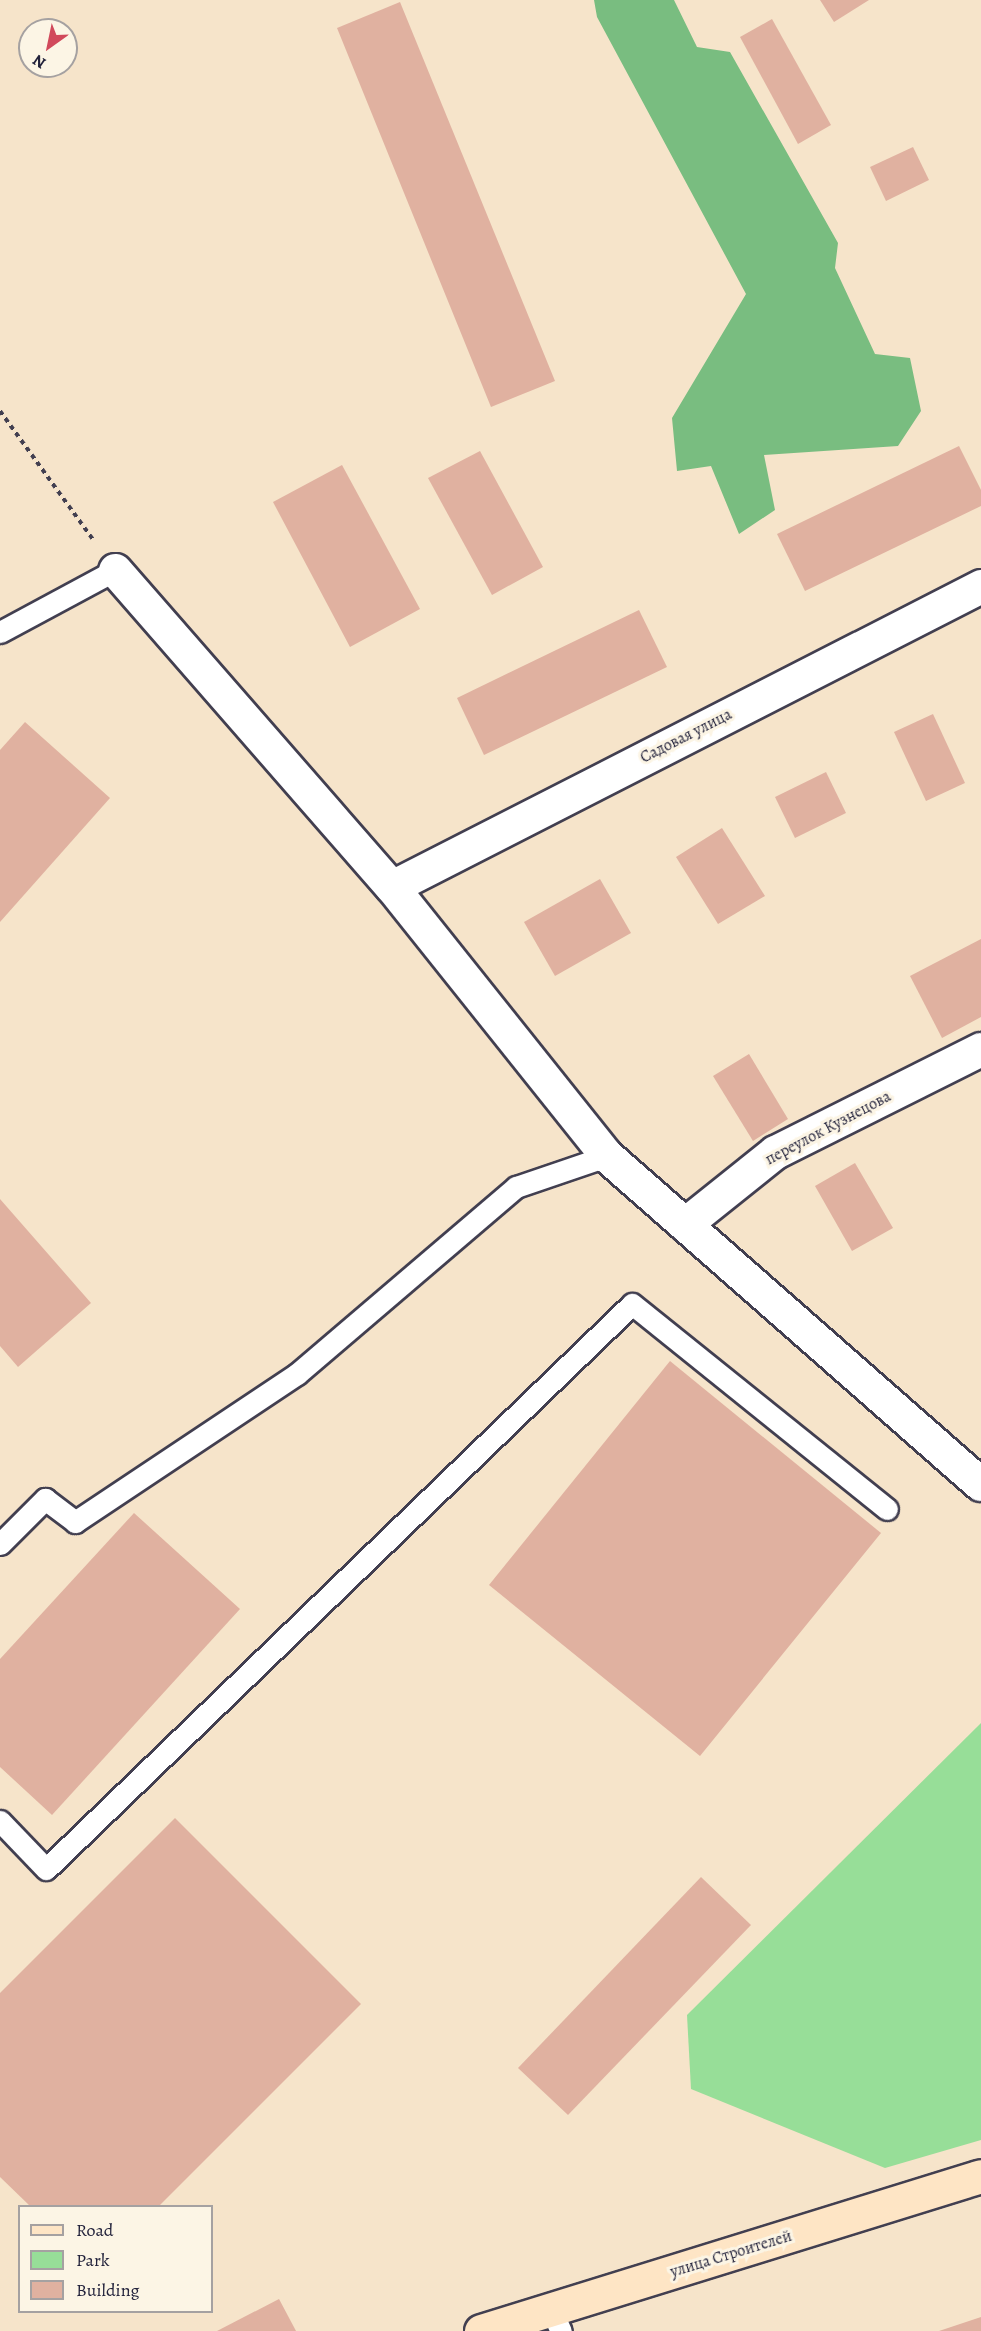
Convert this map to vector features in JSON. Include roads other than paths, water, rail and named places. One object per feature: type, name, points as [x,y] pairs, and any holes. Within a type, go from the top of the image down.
[{"type":"main road","name":"улица Строителей","points":[[481,2331],[556,2320],[981,2176]]},
{"type":"street","points":[[115,570],[392,887],[607,1156],[981,1484]]},
{"type":"street","name":"Садовая улица","points":[[392,887],[981,586]]},
{"type":"street","name":"переулок Кузнецова","points":[[685,1224],[775,1152],[981,1049]]},
{"type":"lane","points":[[0,632],[115,570]]},
{"type":"lane","points":[[0,1544],[45,1499],[75,1522],[297,1374],[516,1187],[607,1156]]},
{"type":"lane","points":[[0,1821],[46,1869],[632,1304],[887,1509]]}]
